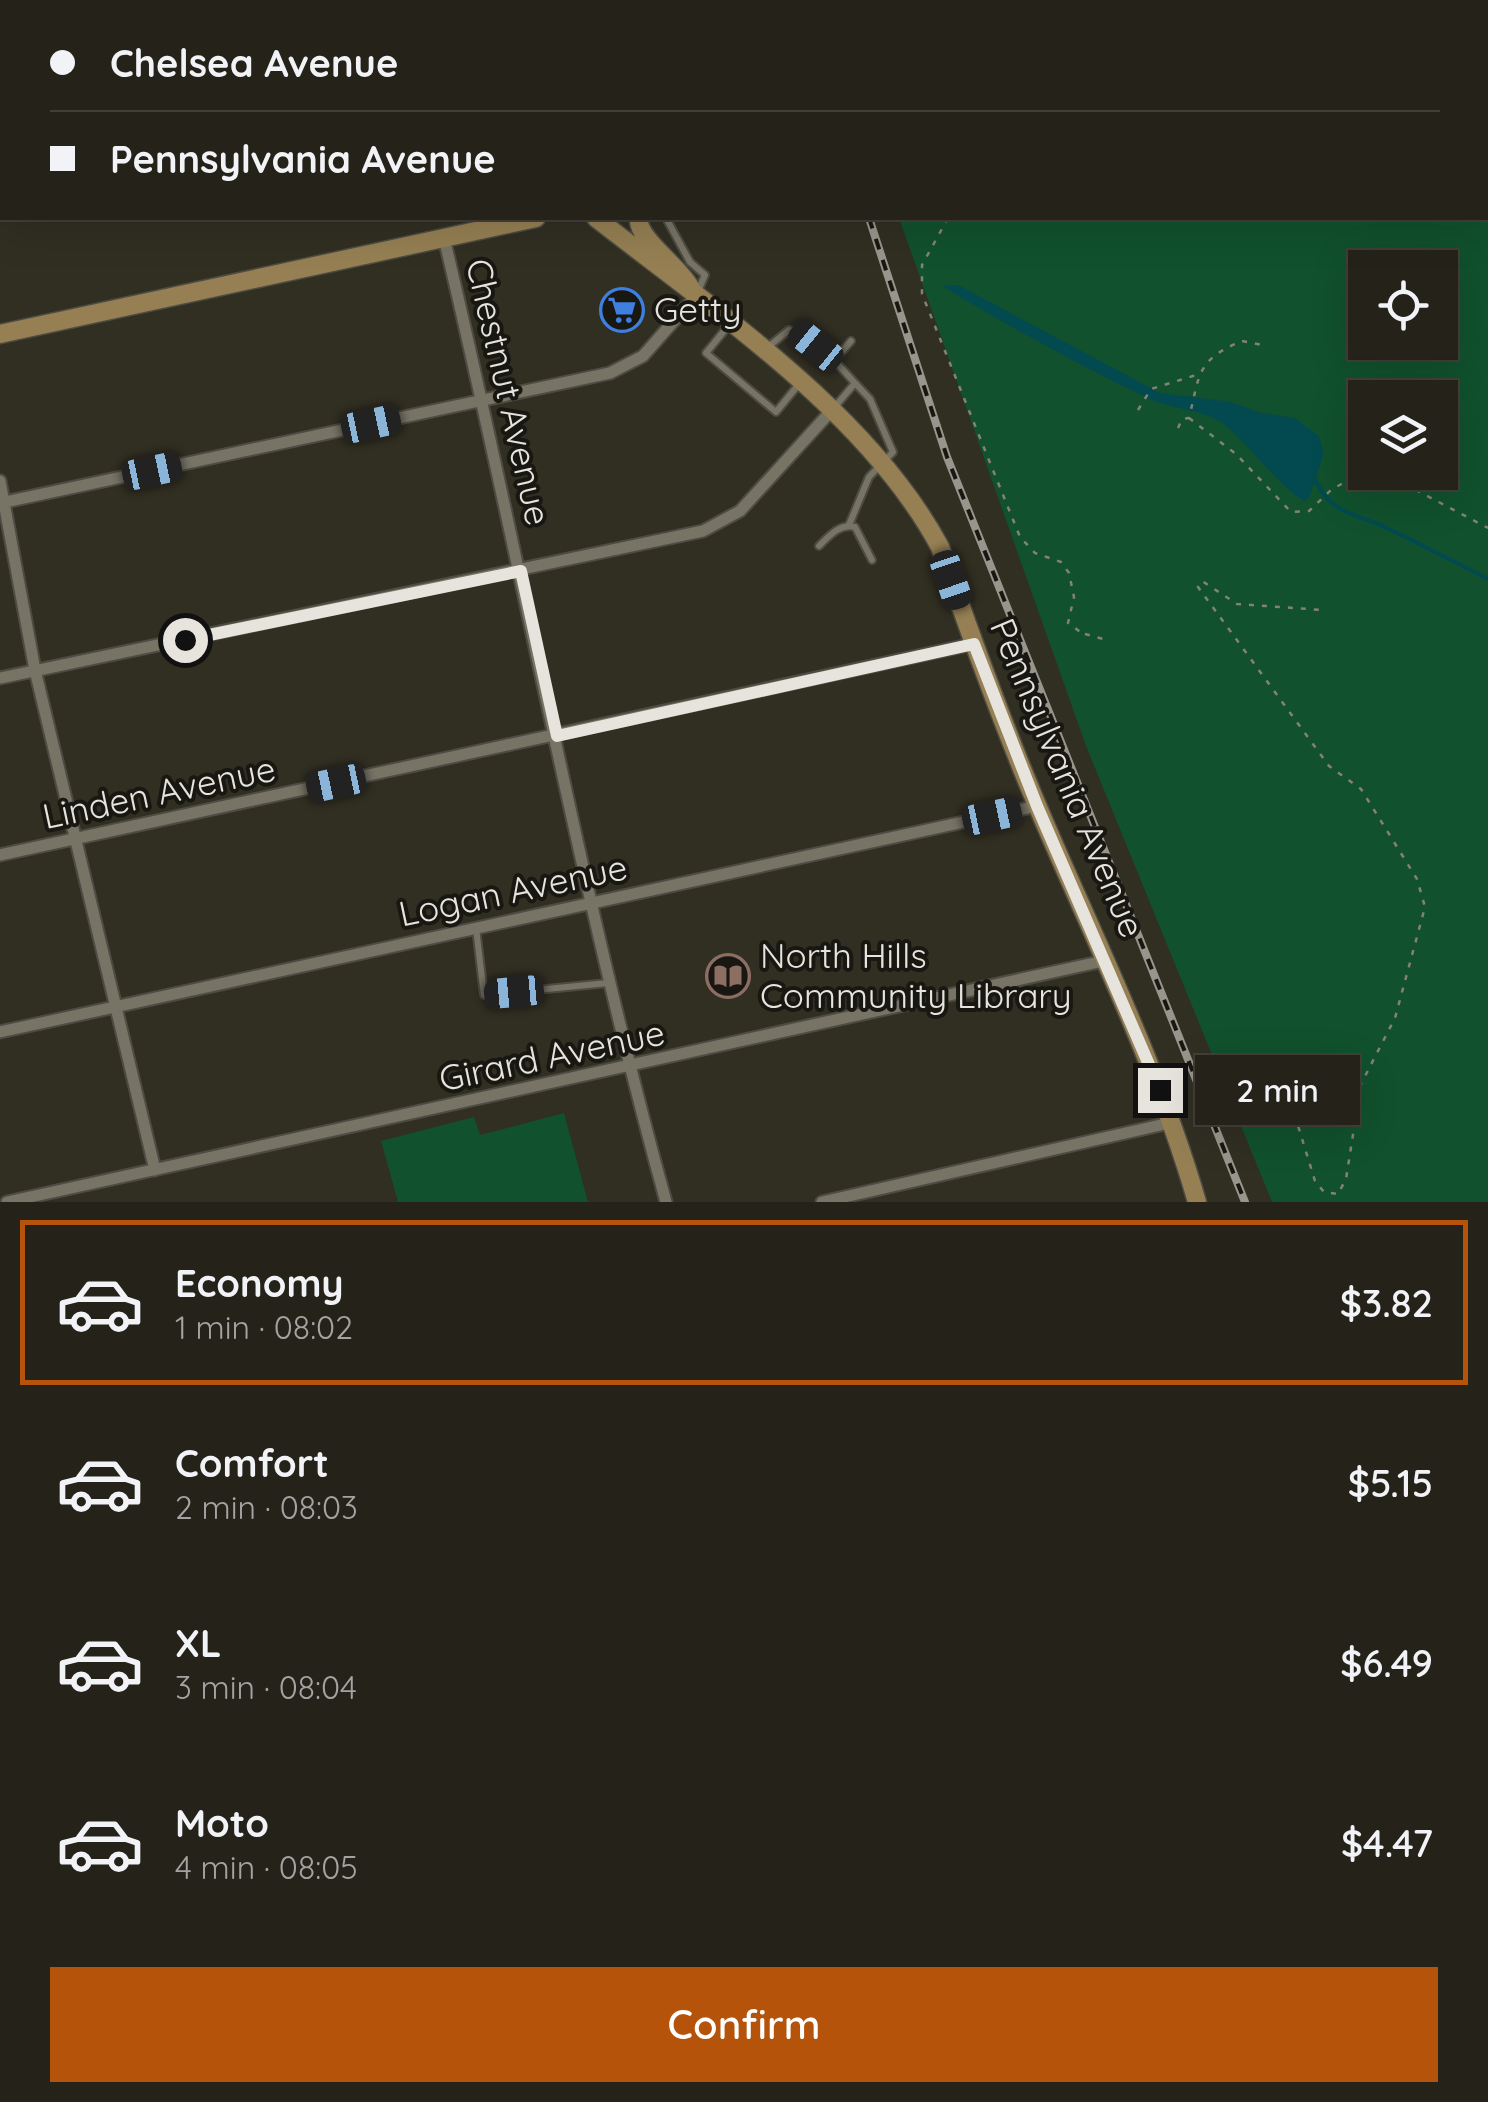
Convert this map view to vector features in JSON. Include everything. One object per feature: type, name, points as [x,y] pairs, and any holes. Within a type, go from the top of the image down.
[{"type":"main road","points":[[0,334],[527,220]]},
{"type":"main road","name":"Pennsylvania Avenue","points":[[599,220],[832,410],[884,461],[940,547],[1037,806],[1108,960],[1174,1122],[1197,1202]]},
{"type":"main road","points":[[640,220],[644,237],[679,267],[695,297]]},
{"type":"street","name":"Chestnut Avenue","points":[[444,238],[521,571],[608,983],[666,1202]]},
{"type":"street","points":[[3,503],[624,368],[643,356],[695,297]]},
{"type":"street","points":[[0,678],[521,571],[722,524],[832,410]]},
{"type":"street","points":[[0,481],[35,670],[78,838],[113,1006],[156,1170]]},
{"type":"street","name":"Linden Avenue","points":[[0,855],[974,644]]},
{"type":"street","name":"Logan Avenue","points":[[0,1032],[1037,806]]},
{"type":"street","name":"Girard Avenue","points":[[7,1202],[1108,960]]},
{"type":"street","points":[[822,1202],[1174,1122]]},
{"type":"lane","points":[[667,220],[690,262],[705,275],[695,297]]},
{"type":"lane","points":[[661,252],[676,235]]},
{"type":"lane","points":[[729,324],[706,354],[776,412],[800,383]]},
{"type":"lane","points":[[764,353],[789,330],[797,331],[834,361],[870,399],[893,452],[869,477],[849,526]]},
{"type":"lane","points":[[834,361],[850,341]]},
{"type":"lane","points":[[832,410],[855,383]]},
{"type":"lane","points":[[820,546],[835,530],[855,527],[872,560]]},
{"type":"lane","points":[[476,928],[484,994],[608,983]]},
{"type":"path","points":[[947,220],[922,265],[922,294],[970,404],[1020,538],[1035,553],[1061,562],[1069,573],[1074,597],[1068,624],[1081,633],[1108,640]]},
{"type":"path","points":[[1138,410],[1151,388],[1193,376],[1218,351],[1242,341],[1262,346]]},
{"type":"path","points":[[1189,418],[1200,368]]},
{"type":"path","points":[[1178,428],[1182,419],[1189,418],[1236,454],[1292,512],[1308,511],[1332,489],[1348,481]]},
{"type":"path","points":[[1414,490],[1488,528]]},
{"type":"path","points":[[1282,1077],[1315,1181],[1324,1192],[1338,1194],[1346,1179],[1361,1084],[1395,1018],[1425,907],[1417,879],[1360,789],[1329,766],[1198,587],[1202,582],[1237,604],[1322,610]]},
{"type":"green space","points":[[900,220],[1488,220],[1488,1202],[1272,1202],[1086,746]]},
{"type":"green space","points":[[564,1113],[588,1202],[398,1202],[381,1141],[474,1117],[480,1135]]},
{"type":"water","points":[[958,285],[1160,393],[1231,402],[1261,413],[1295,418],[1319,436],[1324,453],[1309,498],[1304,501],[1292,492],[1215,419],[1158,402],[1123,386],[942,286]]},
{"type":"waterway","points":[[1314,478],[1337,507],[1488,579]]},
{"type":"railway","points":[[870,220],[947,457],[1245,1202]]},
{"type":"place","name":"Getty","points":[[622,310]]},
{"type":"place","name":"North Hills Community Library","points":[[728,976]]},
{"type":"route","points":[[185,640],[521,571],[557,736],[974,644],[1037,806],[1108,960],[1160,1090]]}]
